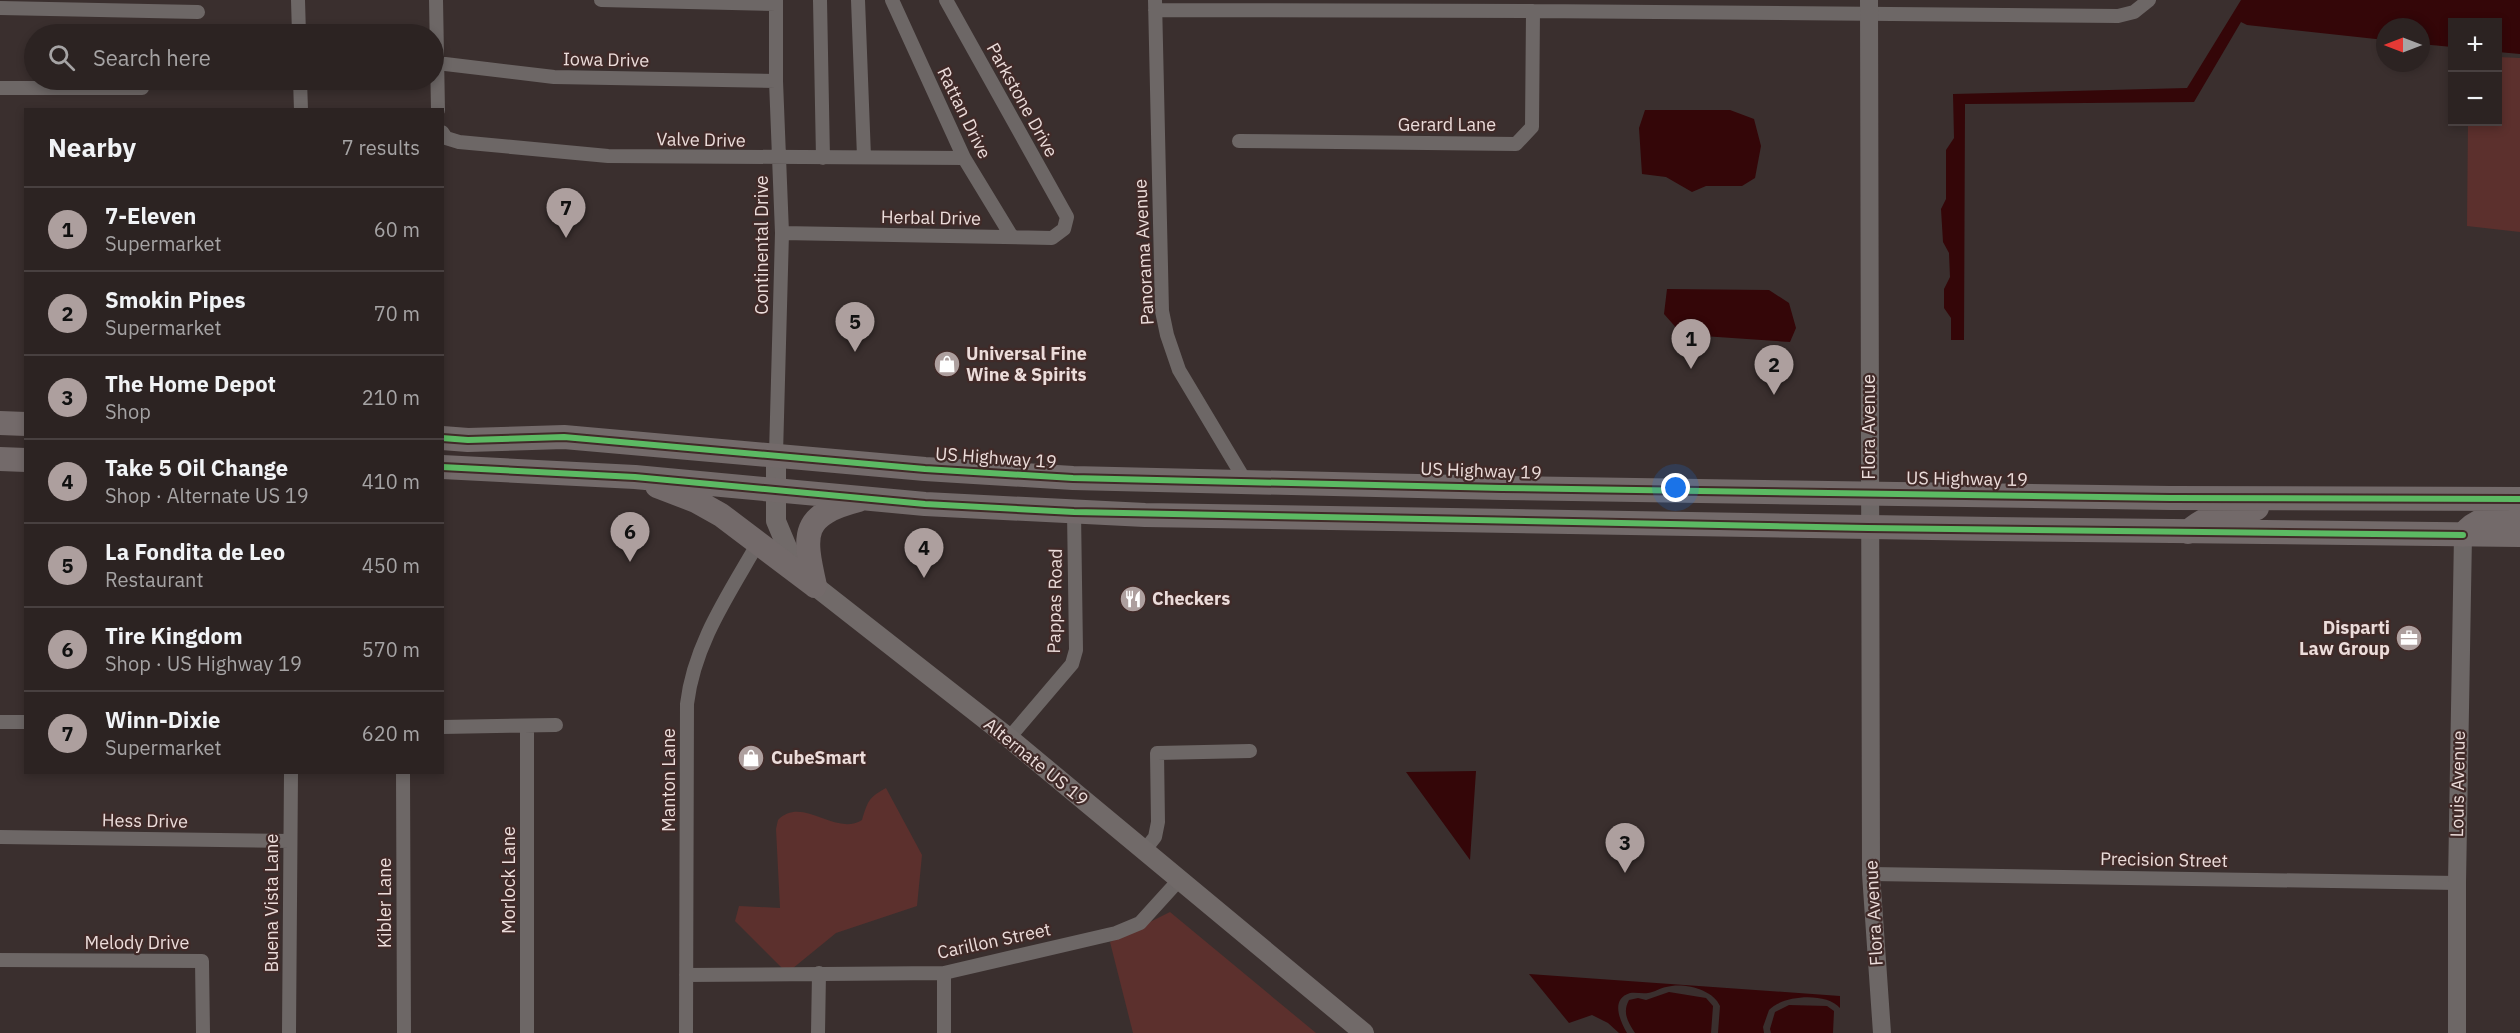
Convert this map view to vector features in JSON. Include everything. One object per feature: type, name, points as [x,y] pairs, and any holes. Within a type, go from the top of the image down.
[{"type":"highway","points":[[0,423],[24,424]]},
{"type":"highway","name":"US Highway 19","points":[[444,440],[564,437],[1004,475],[1246,482],[1869,493],[2520,499]]},
{"type":"highway","points":[[0,459],[24,460]]},
{"type":"highway","points":[[444,467],[635,477],[870,498],[1074,512],[1868,528],[2520,535]]},
{"type":"highway","points":[[635,477],[696,501],[721,515],[815,586]]},
{"type":"highway","points":[[1026,510],[1095,501],[1223,504],[1235,500],[1243,493],[1246,482]]},
{"type":"highway","points":[[1292,517],[1293,506],[1307,497],[1384,497],[1419,485]]},
{"type":"highway","points":[[815,586],[806,548],[809,531],[814,521],[834,508],[870,498]]},
{"type":"highway","points":[[2188,532],[2201,520],[2216,515],[2243,514],[2278,498]]},
{"type":"highway","points":[[2347,534],[2379,520],[2427,519],[2441,514],[2459,499]]},
{"type":"highway","points":[[2463,535],[2471,524],[2488,518],[2520,515]]},
{"type":"main road","name":"Alternate US 19","points":[[776,454],[776,522],[789,552],[815,586],[1009,738],[1364,1033]]},
{"type":"street","points":[[298,0],[299,24]]},
{"type":"street","points":[[436,0],[436,24]]},
{"type":"street","points":[[601,0],[776,2]]},
{"type":"street","points":[[820,0],[823,158]]},
{"type":"street","points":[[858,0],[864,157]]},
{"type":"street","name":"Rattan Drive","points":[[892,0],[964,158],[1012,237]]},
{"type":"street","name":"Parkstone Drive","points":[[946,0],[1066,217]]},
{"type":"street","points":[[1155,5],[1533,11],[1869,8],[2118,16],[2134,12],[2149,0]]},
{"type":"street","name":"Continental Drive","points":[[776,2],[776,81],[782,233],[776,454]]},
{"type":"street","name":"Panorama Avenue","points":[[1155,5],[1160,287],[1167,334],[1179,369],[1246,482]]},
{"type":"street","points":[[0,8],[198,12]]},
{"type":"street","name":"Flora Avenue","points":[[1869,8],[1868,528],[1871,874],[1882,1033]]},
{"type":"street","name":"Gerard Lane","points":[[1239,141],[1516,144],[1532,127],[1533,11]]},
{"type":"street","name":"Iowa Drive","points":[[444,64],[554,77],[776,81]]},
{"type":"street","points":[[0,88],[24,88]]},
{"type":"street","points":[[300,90],[301,108]]},
{"type":"street","points":[[438,90],[438,108]]},
{"type":"street","name":"Valve Drive","points":[[444,135],[446,138],[459,142],[608,156],[964,158]]},
{"type":"street","name":"Herbal Drive","points":[[782,233],[1052,238],[1064,229],[1066,217]]},
{"type":"street","name":"Pappas Road","points":[[1009,738],[1072,664],[1076,650],[1074,512]]},
{"type":"street","name":"Louis Avenue","points":[[2457,1033],[2457,882],[2463,535]]},
{"type":"street","name":"Manton Lane","points":[[686,1033],[687,704],[690,681],[700,648],[758,543]]},
{"type":"street","points":[[0,722],[24,722]]},
{"type":"street","name":"Morlock Lane","points":[[527,726],[527,1033]]},
{"type":"street","points":[[444,727],[556,726]]},
{"type":"street","points":[[1144,851],[1155,837],[1158,825],[1157,753],[1250,750]]},
{"type":"street","name":"Buena Vista Lane","points":[[289,1033],[291,774]]},
{"type":"street","name":"Kibler Lane","points":[[403,774],[404,1033]]},
{"type":"street","name":"Hess Drive","points":[[0,837],[290,841]]},
{"type":"street","name":"Precision Street","points":[[1871,874],[2457,882]]},
{"type":"street","name":"Carillon Street","points":[[686,975],[944,973],[1116,933],[1140,923],[1179,880]]},
{"type":"street","name":"Melody Drive","points":[[0,960],[202,961],[203,1033]]},
{"type":"street","points":[[818,1033],[819,973]]},
{"type":"street","points":[[944,973],[944,1033]]},
{"type":"shaded area","points":[[2241,0],[2520,0],[2520,54],[2502,52],[2502,18],[2448,18],[2448,47],[2430,45],[2430,18],[2376,18],[2376,39],[2247,25],[2241,22],[2194,102],[1965,104],[1964,340],[1951,340],[1951,318],[1944,308],[1944,289],[1950,277],[1949,253],[1943,242],[1941,209],[1946,199],[1946,150],[1954,138],[1953,94],[2187,88]]},
{"type":"shaded area","points":[[2502,57],[2520,58],[2520,232],[2467,226],[2468,126],[2502,126]]},
{"type":"shaded area","points":[[1645,110],[1730,110],[1754,119],[1761,146],[1755,178],[1742,186],[1706,186],[1692,192],[1666,177],[1642,174],[1639,128]]},
{"type":"shaded area","points":[[1667,289],[1769,290],[1789,303],[1796,328],[1790,342],[1703,336],[1679,331],[1664,314]]},
{"type":"shaded area","points":[[1476,771],[1470,860],[1406,772]]},
{"type":"shaded area","points":[[886,788],[922,855],[917,906],[836,933],[787,973],[735,921],[739,906],[780,908],[776,829],[778,820],[788,814],[798,812],[841,824],[852,824],[862,820],[870,801]]},
{"type":"shaded area","points":[[1170,912],[1316,1033],[1133,1033],[1110,942]]},
{"type":"shaded area","points":[[1529,974],[1840,996],[1840,1008],[1825,999],[1805,997],[1784,1001],[1769,1010],[1763,1027],[1764,1033],[1718,1033],[1720,1006],[1716,1000],[1697,988],[1681,985],[1646,993],[1630,993],[1624,996],[1618,1005],[1618,1011],[1627,1033],[1619,1033],[1608,1023],[1592,1015],[1569,1023]]},
{"type":"shaded area","points":[[1669,992],[1706,998],[1713,1006],[1711,1033],[1635,1033],[1626,1013],[1629,1000],[1638,998],[1646,1000]]},
{"type":"shaded area","points":[[1789,1005],[1827,1006],[1834,1011],[1833,1033],[1771,1033],[1775,1012]]},
{"type":"cycle path","points":[[444,438],[468,440],[564,437],[925,469],[1073,478],[1502,488],[2170,498],[2520,499]]},
{"type":"cycle path","points":[[444,467],[635,477],[925,504],[1074,512],[1868,528],[2463,535]]},
{"type":"place","name":"Winn-Dixie","points":[[566,238]]},
{"type":"place","name":"La Fondita de Leo","points":[[855,352]]},
{"type":"place","name":"Universal Fine Wine & Spirits","points":[[947,364]]},
{"type":"place","name":"7-Eleven","points":[[1691,369]]},
{"type":"place","name":"Smokin Pipes","points":[[1774,395]]},
{"type":"place","name":"Tire Kingdom","points":[[630,562]]},
{"type":"place","name":"Take 5 Oil Change","points":[[924,578]]},
{"type":"place","name":"Checkers","points":[[1133,599]]},
{"type":"place","name":"Disparti Law Group","points":[[2409,638]]},
{"type":"place","name":"CubeSmart","points":[[751,758]]},
{"type":"place","name":"The Home Depot","points":[[1625,873]]}]
